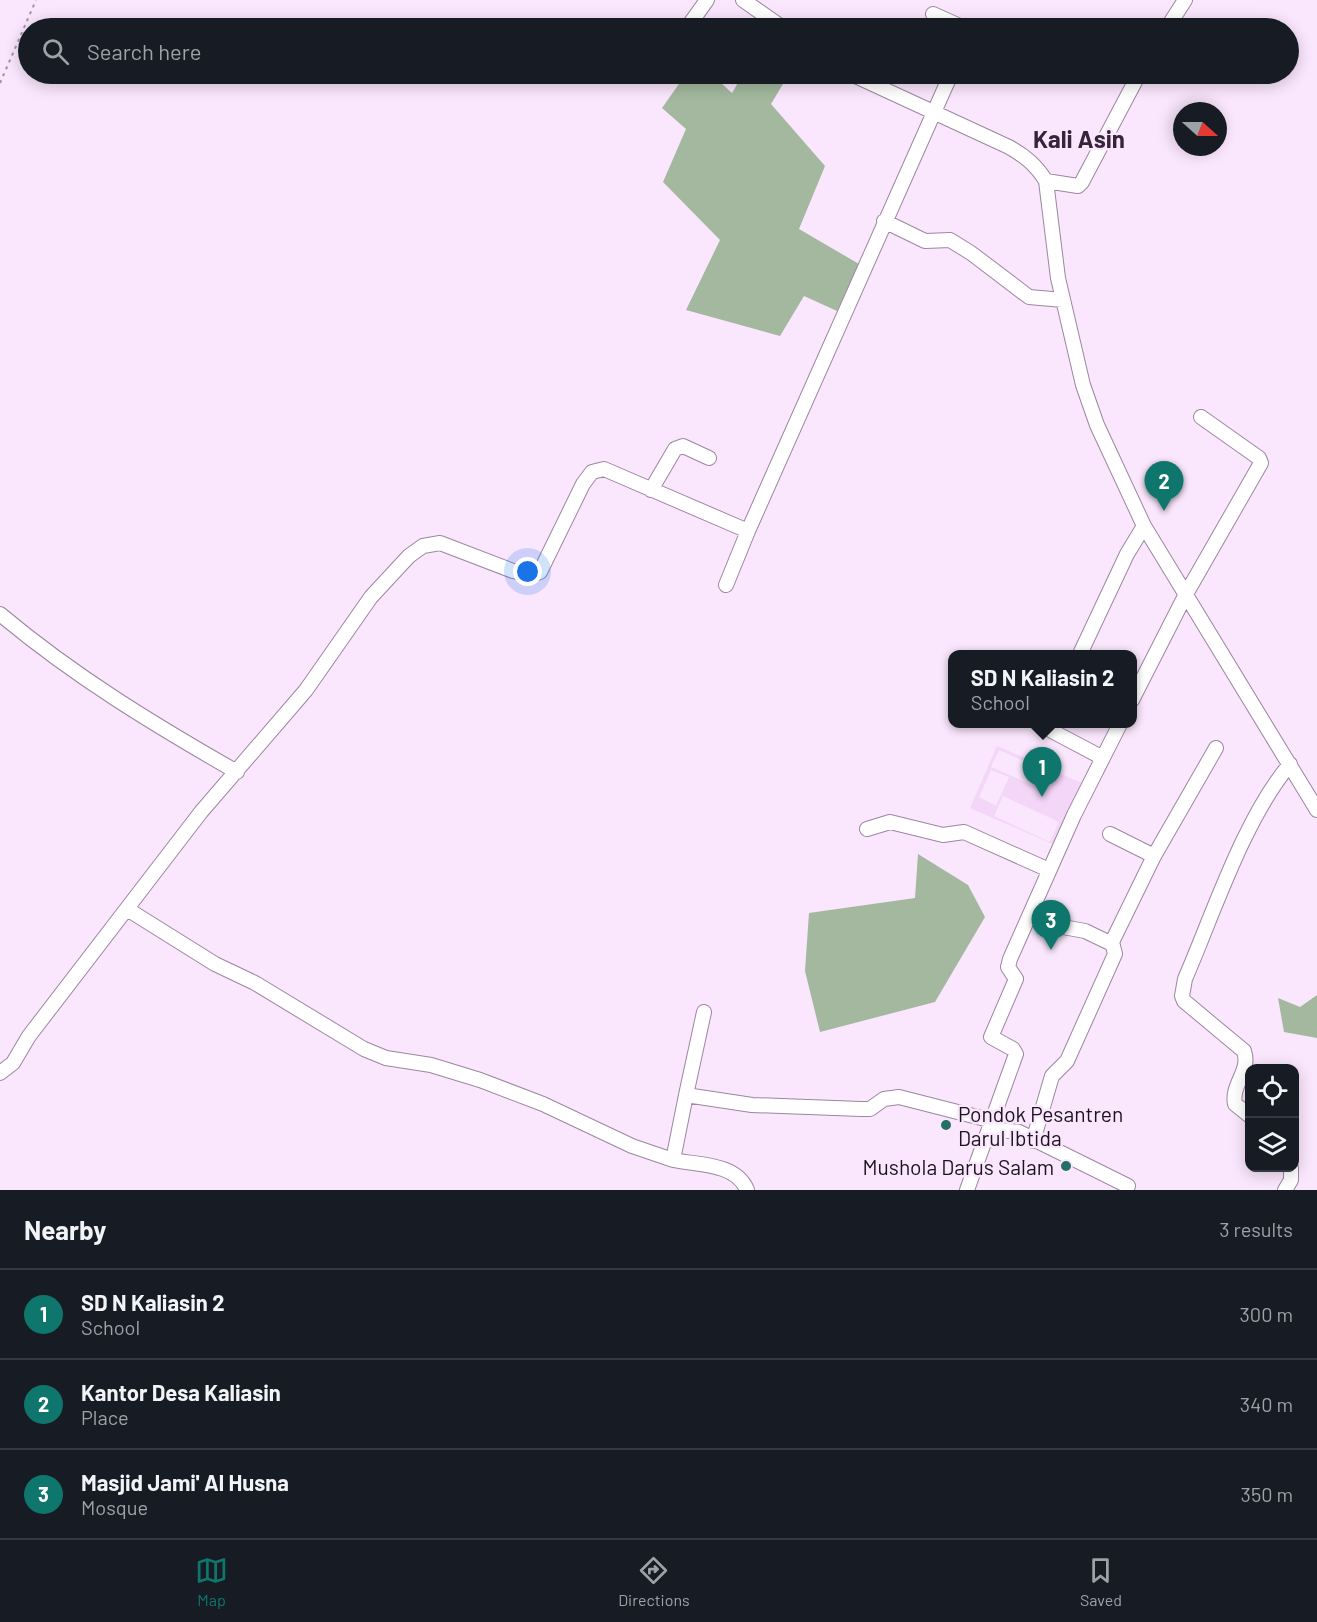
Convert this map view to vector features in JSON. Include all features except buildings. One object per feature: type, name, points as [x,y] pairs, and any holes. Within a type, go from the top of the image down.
[{"type":"street","points":[[694,18],[707,0]]},
{"type":"street","points":[[1173,18],[1185,0]]},
{"type":"street","points":[[750,2],[770,18]]},
{"type":"street","points":[[933,14],[942,18]]},
{"type":"street","points":[[872,84],[1025,156],[1035,165],[1046,181],[1064,300],[1092,414],[1144,526],[1317,810]]},
{"type":"street","points":[[726,585],[851,303],[884,221],[946,84]]},
{"type":"street","points":[[1046,181],[1072,186],[1078,186],[1082,182],[1134,84]]},
{"type":"street","points":[[884,221],[925,241],[950,240],[1029,297],[1064,300]]},
{"type":"street","points":[[1137,690],[1186,594],[1261,463],[1259,458],[1201,417]]},
{"type":"street","points":[[651,489],[675,449],[683,446],[709,458]]},
{"type":"street","points":[[0,1073],[13,1063],[29,1036],[201,812],[306,690],[371,597],[409,556],[423,546],[440,543],[531,575],[540,572],[583,484],[592,472],[604,469],[748,531]]},
{"type":"street","points":[[1082,650],[1127,554],[1144,526]]},
{"type":"street","points":[[0,614],[42,649],[115,701],[237,771]]},
{"type":"street","points":[[1050,728],[1103,758]]},
{"type":"street","points":[[967,1190],[1016,1054],[1013,1049],[991,1037],[1016,979],[1008,967],[1010,959],[1049,870],[1118,728]]},
{"type":"street","points":[[1033,1141],[1053,1076],[1067,1061],[1115,954],[1113,942],[1154,856],[1216,748]]},
{"type":"street","points":[[1246,1064],[1244,1051],[1184,1002],[1182,996],[1185,978],[1245,839],[1276,781],[1290,764]]},
{"type":"street","points":[[867,829],[890,822],[943,835],[964,832],[1049,870]]},
{"type":"street","points":[[1110,834],[1154,856]]},
{"type":"street","points":[[127,909],[214,964],[255,983],[364,1049],[386,1058],[430,1065],[513,1092],[632,1146],[673,1160],[729,1171],[743,1181],[747,1190]]},
{"type":"street","points":[[1032,912],[1063,927],[1086,931],[1110,943],[1113,942]]},
{"type":"street","points":[[673,1160],[704,1012]]},
{"type":"street","points":[[1245,1070],[1234,1097],[1235,1104],[1245,1112]]},
{"type":"street","points":[[686,1095],[752,1105],[861,1109],[870,1108],[884,1099],[899,1097],[1019,1132],[1033,1141],[1128,1186]]},
{"type":"street","points":[[1286,1190],[1291,1180],[1291,1172]]},
{"type":"path","points":[[28,18],[36,0]]},
{"type":"path","points":[[0,83],[18,42]]},
{"type":"shaded area","points":[[997,746],[1084,784],[1057,846],[970,808]],"holes":[[[999,750],[1040,768],[1032,785],[991,767]],[[991,770],[1009,777],[996,806],[979,797]],[[1003,796],[1059,822],[1050,842],[994,816]]]},
{"type":"green space","points":[[679,84],[722,84],[732,93],[737,84],[783,84],[771,104],[825,166],[799,229],[859,264],[837,311],[804,296],[780,336],[686,310],[720,240],[663,182],[686,129],[662,108]]},
{"type":"green space","points":[[918,854],[968,885],[985,917],[935,1002],[820,1032],[805,971],[809,913],[915,898]]},
{"type":"green space","points":[[1317,995],[1317,1038],[1284,1032],[1278,998],[1300,1007]]},
{"type":"place","name":"Kantor Desa Kaliasin","points":[[1164,511]]},
{"type":"place","name":"SD N Kaliasin 2","points":[[1042,797]]},
{"type":"place","name":"Masjid Jami' Al Husna","points":[[1051,950]]},
{"type":"place","name":"Pondok Pesantren Darul Ibtida","points":[[946,1125]]},
{"type":"place","name":"Mushola Darus Salam","points":[[1066,1166]]},
{"type":"district","name":"Kali Asin","points":[[1079,138]]}]
